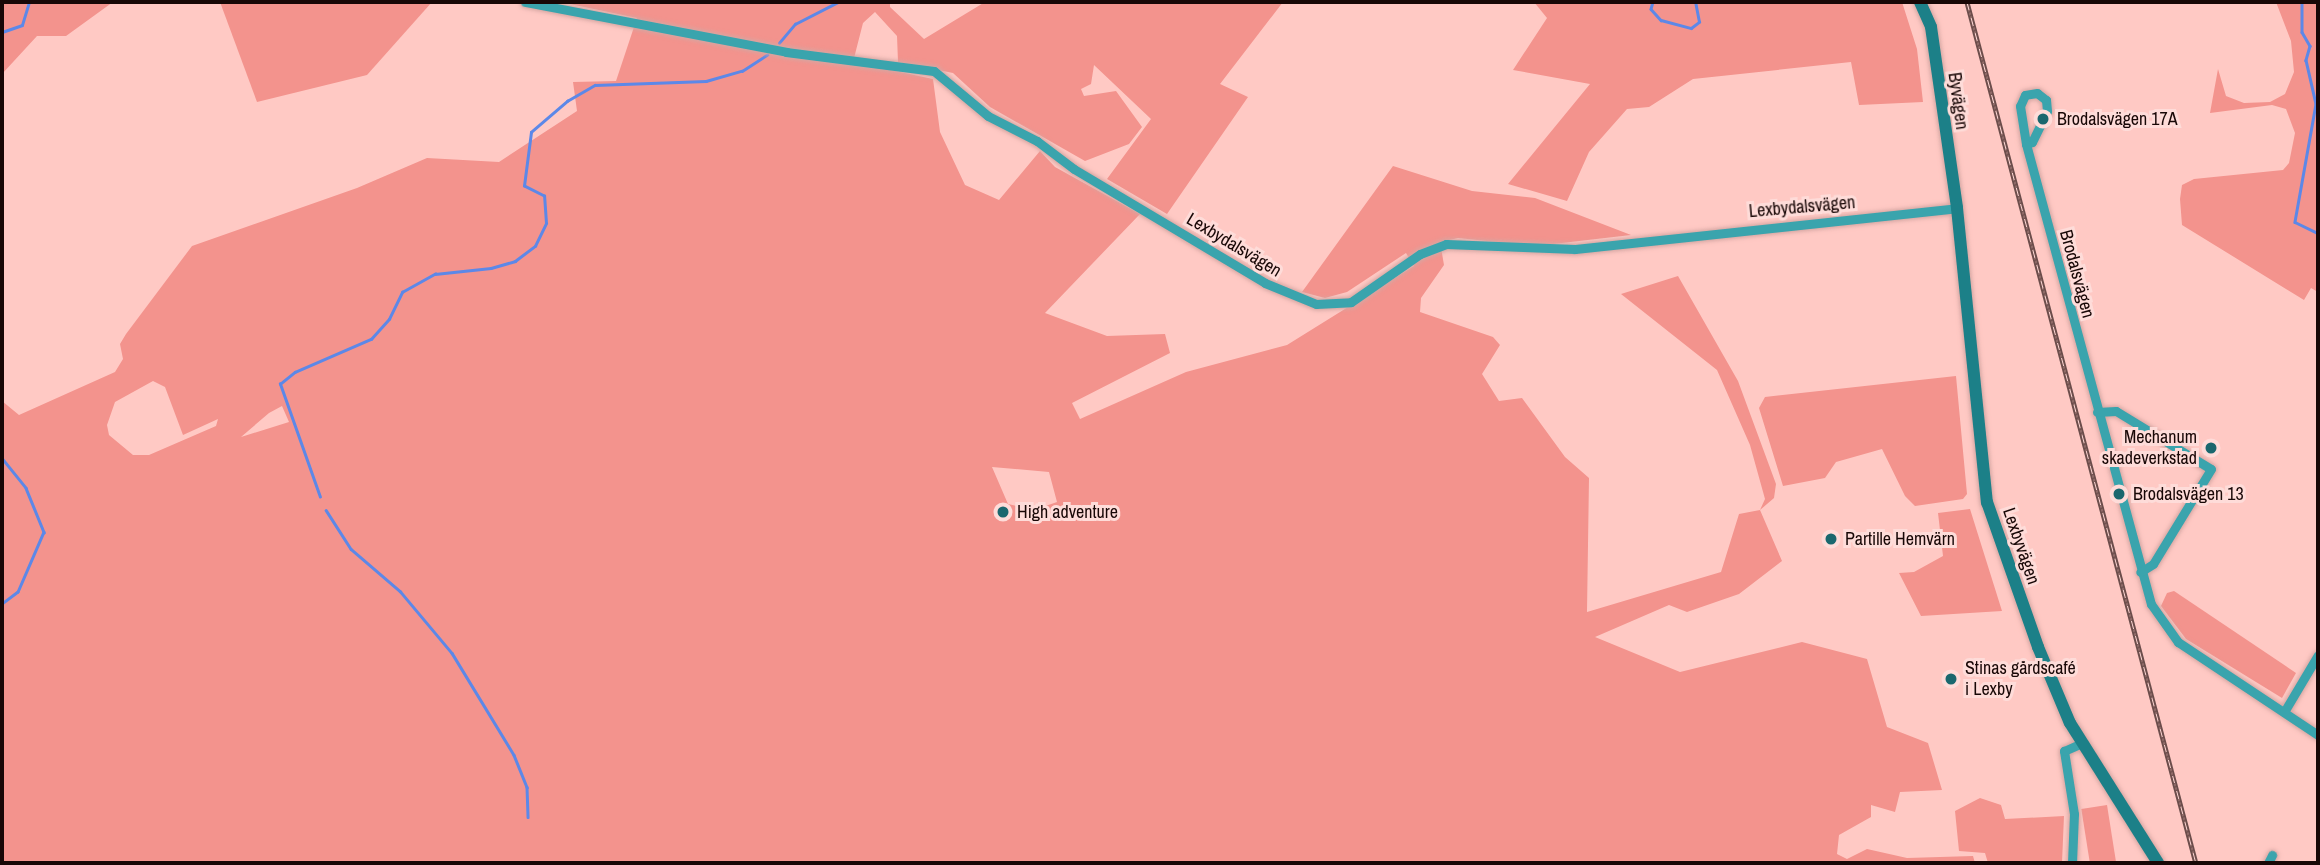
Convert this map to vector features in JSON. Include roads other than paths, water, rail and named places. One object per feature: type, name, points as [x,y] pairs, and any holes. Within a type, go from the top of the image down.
[{"type":"street","name":"Lexbydalsvägen","points":[[525,2],[786,52],[934,71],[988,116],[1037,141],[1074,169],[1265,283],[1316,304],[1351,302],[1420,254],[1446,244],[1575,249],[1957,208]]},
{"type":"street","name":"Byvägen","points":[[1920,2],[1931,27],[1957,208]]},
{"type":"street","name":"Brodalsvägen","points":[[2026,144],[2047,111],[2046,100],[2037,93],[2025,95],[2020,106],[2026,144],[2140,572],[2151,604],[2178,642],[2318,735]]},
{"type":"street","name":"Lexbyvägen","points":[[1957,208],[1987,502],[2038,647],[2081,743],[2158,863]]},
{"type":"street","points":[[2097,412],[2116,411],[2211,469],[2153,564],[2140,572]]},
{"type":"street","points":[[2284,712],[2318,655]]},
{"type":"street","points":[[2072,863],[2074,814],[2064,751],[2081,743]]},
{"type":"waterway","points":[[2,32],[22,25],[29,2]]},
{"type":"waterway","points":[[779,43],[795,24],[838,2]]},
{"type":"waterway","points":[[1653,2],[1651,9],[1661,20],[1691,28],[1699,22],[1695,2]]},
{"type":"waterway","points":[[2302,2],[2302,32],[2310,46],[2306,60],[2316,104],[2295,222],[2318,233]]},
{"type":"waterway","points":[[320,497],[280,384],[295,372],[371,339],[389,319],[402,292],[435,274],[491,268],[515,261],[535,246],[546,223],[544,196],[524,186],[531,132],[567,101],[595,85],[706,81],[742,71],[767,55]]},
{"type":"waterway","points":[[2,458],[26,488],[44,532],[18,592],[2,604]]},
{"type":"waterway","points":[[326,510],[351,549],[400,591],[452,653],[514,755],[527,787],[528,817]]},
{"type":"waterway","points":[[1887,863],[1917,863]]},
{"type":"railway","points":[[1967,2],[2196,863]]},
{"type":"place","name":"Brodalsvägen 17A","points":[[2043,119]]},
{"type":"place","name":"Mechanum skadeverkstad","points":[[2211,448]]},
{"type":"place","name":"Brodalsvägen 13","points":[[2119,494]]},
{"type":"place","name":"High adventure","points":[[1003,512]]},
{"type":"place","name":"Partille Hemvärn","points":[[1831,539]]},
{"type":"place","name":"Stinas gårdscafé i Lexby","points":[[1951,679]]}]
